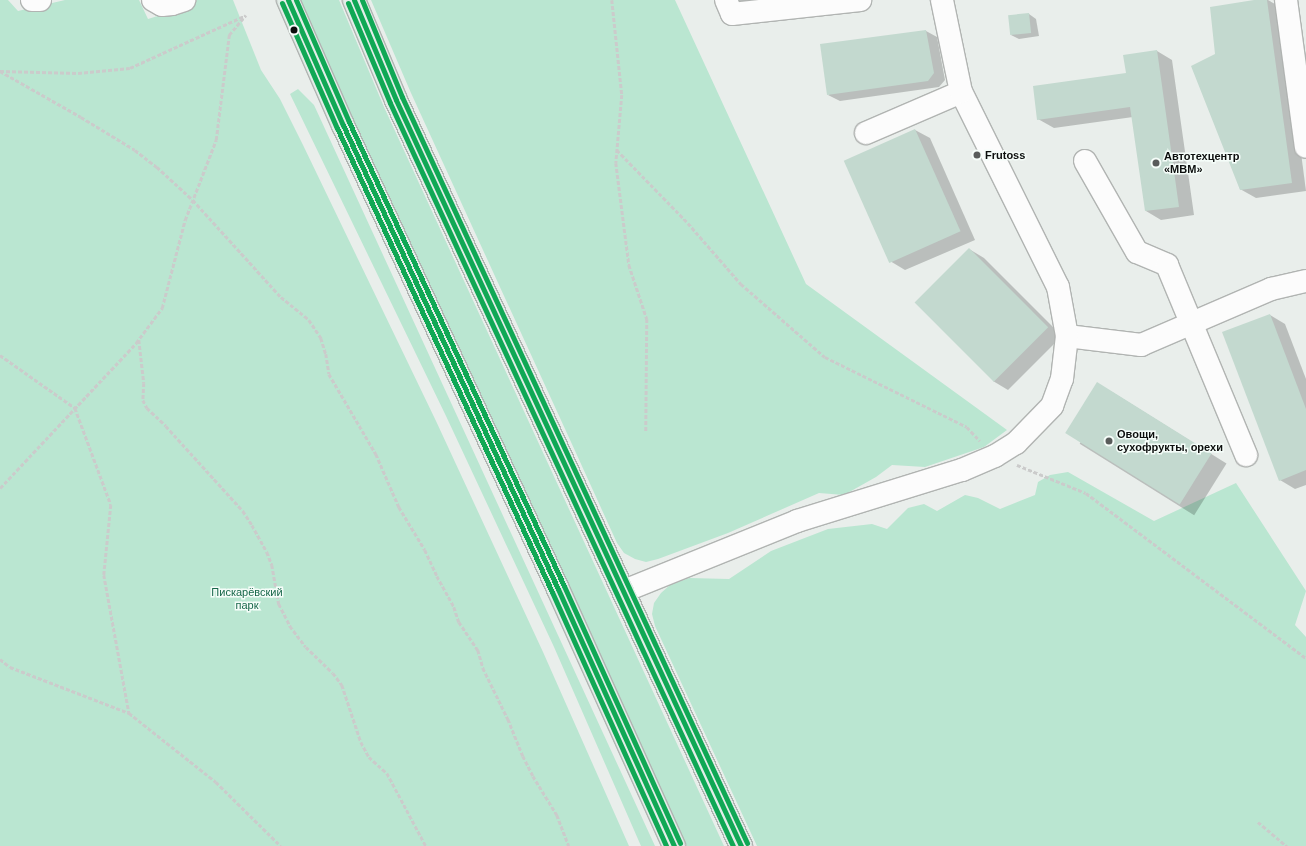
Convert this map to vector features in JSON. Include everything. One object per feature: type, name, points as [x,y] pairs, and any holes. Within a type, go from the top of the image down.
[{"type":"main road","points":[[288,0],[343,125],[561,595],[674,846]]},
{"type":"main road","points":[[354,0],[396,100],[624,591],[740,846]]},
{"type":"street","points":[[32,0],[40,0]]},
{"type":"street","points":[[153,0],[162,5],[172,4],[184,0]]},
{"type":"street","points":[[726,0],[732,14],[805,3],[860,0]]},
{"type":"street","points":[[624,591],[797,521],[962,470],[995,456],[1016,443],[1052,406],[1062,379],[1067,336],[1058,286],[961,92],[942,0]]},
{"type":"street","points":[[1286,0],[1306,147]]},
{"type":"street","points":[[866,133],[961,92]]},
{"type":"street","points":[[1085,161],[1137,252],[1167,266],[1246,455]]},
{"type":"street","points":[[1067,336],[1141,345],[1271,289],[1306,281]]},
{"type":"path","points":[[612,0],[622,95],[616,163],[629,265],[647,319],[646,431]]},
{"type":"path","points":[[0,71],[78,73],[130,68],[246,14],[229,35],[216,140],[185,220],[162,308],[139,340],[0,488]]},
{"type":"path","points":[[0,71],[81,116],[135,150],[193,200],[281,297],[309,320],[321,338],[326,354],[329,374],[376,454],[399,507],[425,550],[441,585],[454,608],[459,622],[478,650],[483,668],[508,719],[523,756],[533,776],[557,815],[569,846]]},
{"type":"path","points":[[617,150],[688,223],[741,284],[825,357],[967,427],[995,456],[1086,493],[1306,658]]},
{"type":"path","points":[[139,340],[144,383],[143,400],[147,408],[166,426],[243,511],[252,525],[267,552],[272,565],[279,604],[290,626],[306,647],[333,673],[342,684],[361,742],[369,757],[387,773],[426,846]]},
{"type":"path","points":[[0,355],[75,408],[111,504],[104,575],[129,713]]},
{"type":"path","points":[[0,659],[10,667],[129,713],[216,782],[281,846]]},
{"type":"path","points":[[1258,822],[1287,846]]},
{"type":"green space","name":"Пискарёвский парк","points":[[0,0],[8,0],[18,11],[65,0],[139,0],[148,19],[193,5],[197,0],[233,0],[261,70],[280,99],[303,145],[436,421],[543,652],[629,846],[0,846]]},
{"type":"green space","points":[[301,0],[339,0],[384,107],[724,846],[687,846],[353,120]]},
{"type":"green space","points":[[371,0],[675,0],[806,284],[1007,430],[984,447],[925,467],[892,465],[876,477],[844,495],[819,493],[728,533],[658,559],[646,562],[635,559],[624,553],[617,543],[411,93]]},
{"type":"green space","points":[[298,89],[314,105],[655,846],[641,846],[554,647],[446,416],[290,94]]},
{"type":"green space","points":[[1068,472],[1154,521],[1236,483],[1306,591],[1295,625],[1306,637],[1306,846],[757,846],[655,626],[652,614],[654,603],[661,593],[670,585],[689,578],[729,579],[771,551],[828,529],[872,524],[887,529],[908,508],[924,504],[937,511],[965,495],[978,498],[1000,509],[1035,495],[1038,482],[1050,475]]},
{"type":"building","points":[[1254,0],[1267,0],[1292,183],[1240,190],[1191,66],[1215,54],[1210,7]]},
{"type":"building","points":[[1029,13],[1031,33],[1010,35],[1008,15]]},
{"type":"building","points":[[926,30],[934,73],[928,81],[827,95],[820,44]]},
{"type":"building","name":"Автотехцентр «МВМ»","points":[[1157,50],[1179,207],[1145,211],[1130,107],[1037,120],[1033,86],[1126,73],[1123,55]]},
{"type":"building","points":[[915,129],[961,231],[889,263],[844,161]]},
{"type":"building","points":[[969,248],[1048,327],[994,382],[915,302]]},
{"type":"building","points":[[1270,314],[1306,409],[1306,470],[1279,481],[1222,332]]},
{"type":"building","points":[[1097,382],[1211,454],[1180,504],[1065,433]]},
{"type":"transit line","points":[[288,0],[343,125],[558,589],[674,846]]},
{"type":"transit line","points":[[296,0],[349,122],[564,586],[680,843]]},
{"type":"transit line","points":[[354,0],[396,100],[741,846]]},
{"type":"transit line","points":[[362,0],[402,97],[747,843]]},
{"type":"transit line","points":[[282,3],[337,128],[552,592],[666,846]]},
{"type":"transit line","points":[[348,3],[390,103],[733,846]]},
{"type":"place","name":"Frutoss","points":[[977,155]]},
{"type":"place","name":"Автотехцентр «МВМ»","points":[[1156,163]]},
{"type":"place","name":"Овощи, сухофрукты, орехи","points":[[1109,441]]}]
